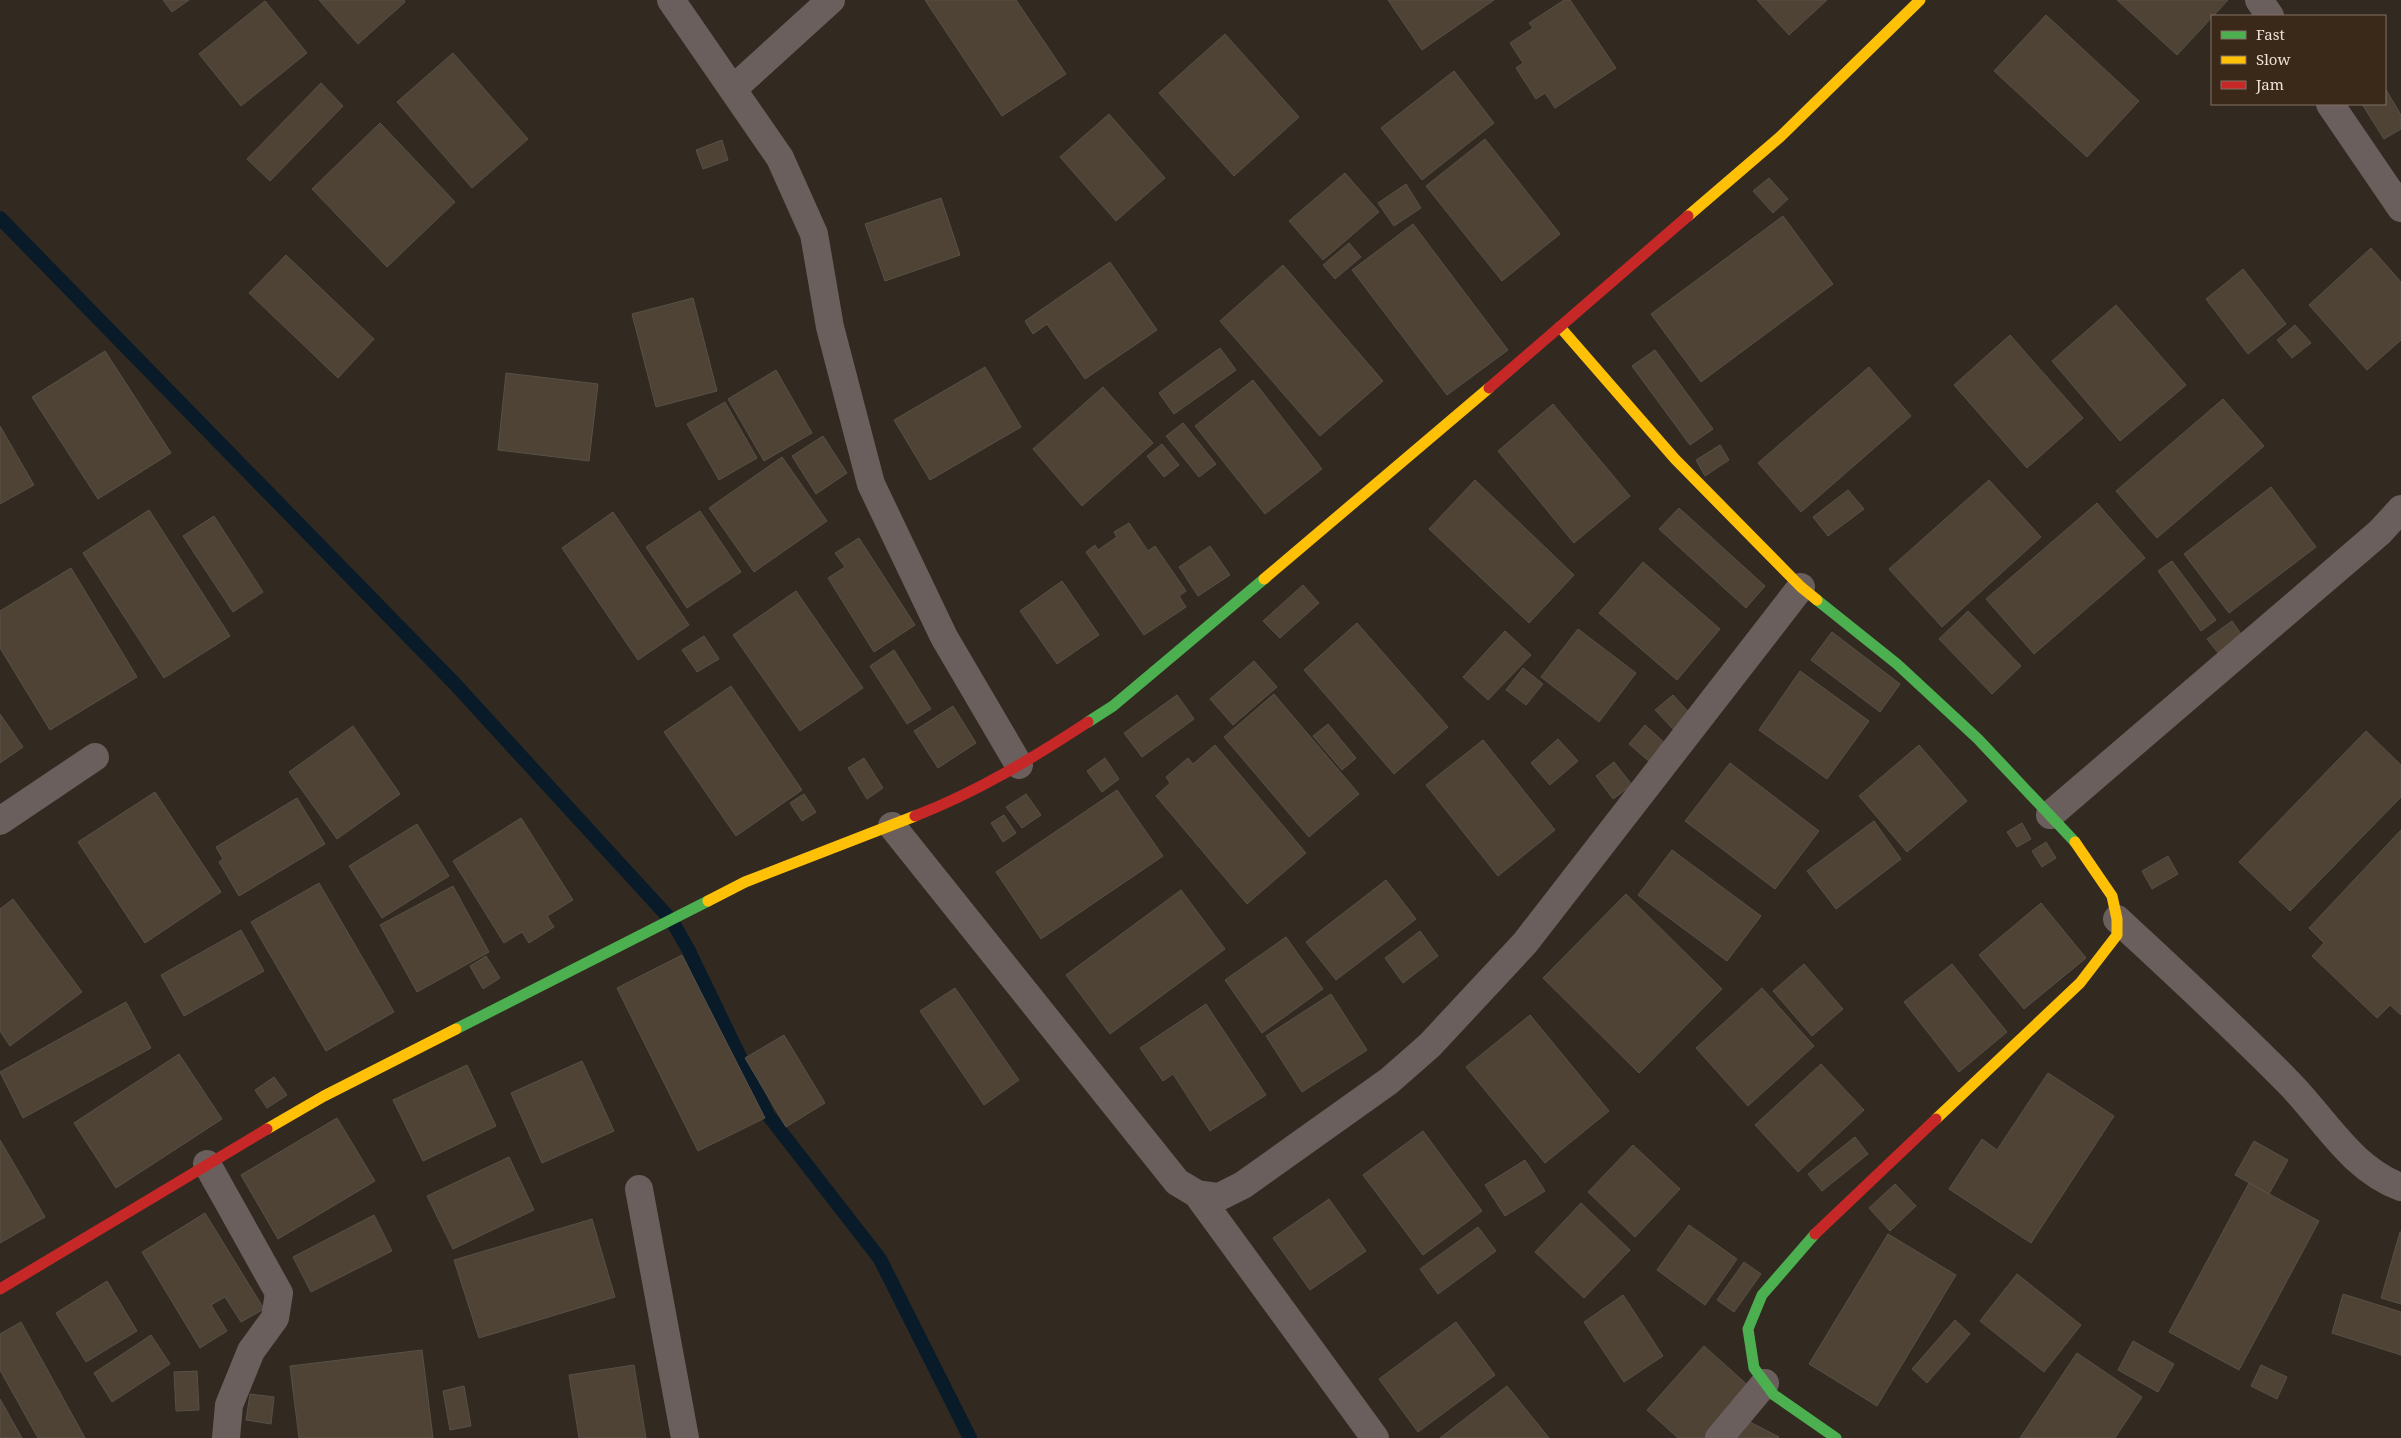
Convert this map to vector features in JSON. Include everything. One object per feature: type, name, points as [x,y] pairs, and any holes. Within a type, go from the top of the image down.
[{"type":"street","points":[[671,0],[780,158],[814,234],[830,326],[871,484],[944,637],[1019,765]]},
{"type":"street","points":[[734,89],[831,0]]},
{"type":"street","points":[[0,1289],[324,1096],[745,882],[956,800],[1019,765],[1113,706],[1418,450],[1780,137],[1920,0]]},
{"type":"street","points":[[2259,0],[2269,15]]},
{"type":"street","points":[[2331,105],[2401,208]]},
{"type":"street","points":[[1560,327],[1675,459],[1801,587],[1897,664],[1978,739],[2072,838],[2096,870],[2112,896],[2117,919],[2117,935],[2080,983],[1805,1243],[1762,1295],[1748,1329],[1754,1368],[1774,1395],[1836,1438]]},
{"type":"street","points":[[2050,815],[2380,532],[2401,509]]},
{"type":"street","points":[[1197,1194],[1219,1197],[1243,1185],[1389,1081],[1430,1046],[1525,943],[1801,587]]},
{"type":"street","points":[[0,821],[95,757]]},
{"type":"street","points":[[892,826],[1177,1182],[1197,1194],[1375,1438]]},
{"type":"street","points":[[2117,919],[2290,1084],[2364,1168],[2386,1182],[2401,1187]]},
{"type":"street","points":[[207,1164],[279,1293],[275,1318],[252,1351],[228,1404],[226,1438]]},
{"type":"street","points":[[638,1190],[686,1438]]},
{"type":"street","points":[[1719,1438],[1765,1383]]},
{"type":"building","points":[[163,0],[189,0],[172,12]]},
{"type":"building","points":[[319,0],[404,0],[405,2],[358,44]]},
{"type":"building","points":[[925,0],[1016,0],[1066,74],[1002,116]]},
{"type":"building","points":[[1388,0],[1494,0],[1422,50]]},
{"type":"building","points":[[1564,0],[1570,0],[1616,68],[1555,108],[1545,93],[1536,99],[1516,68],[1523,63],[1510,43],[1533,28],[1529,23]]},
{"type":"building","points":[[1757,0],[1827,0],[1789,35]]},
{"type":"building","points":[[2117,0],[2228,0],[2214,15],[2211,15],[2211,18],[2177,55]]},
{"type":"building","points":[[265,1],[307,53],[241,106],[199,54]]},
{"type":"building","points":[[2046,15],[2139,101],[2087,157],[1994,71]]},
{"type":"building","points":[[1225,34],[1299,117],[1234,176],[1159,93]]},
{"type":"building","points":[[453,53],[528,139],[472,188],[397,102]]},
{"type":"building","points":[[1454,71],[1494,123],[1422,180],[1381,128]]},
{"type":"building","points":[[321,83],[343,106],[270,181],[247,159]]},
{"type":"building","points":[[2386,90],[2401,115],[2401,129],[2384,139],[2363,105],[2386,105]]},
{"type":"building","points":[[1109,114],[1165,178],[1116,221],[1060,157]]},
{"type":"building","points":[[380,123],[455,202],[387,267],[312,189]]},
{"type":"building","points":[[1485,139],[1560,234],[1502,281],[1426,186]]},
{"type":"building","points":[[722,140],[728,160],[703,169],[696,150]]},
{"type":"building","points":[[1345,173],[1379,212],[1323,260],[1289,221]]},
{"type":"building","points":[[1769,178],[1788,199],[1773,213],[1753,191]]},
{"type":"building","points":[[1406,184],[1421,208],[1394,226],[1378,203]]},
{"type":"building","points":[[941,198],[960,255],[885,281],[865,224]]},
{"type":"building","points":[[1783,216],[1833,284],[1701,382],[1651,314]]},
{"type":"building","points":[[1413,224],[1508,350],[1447,395],[1352,270]]},
{"type":"building","points":[[1349,243],[1361,257],[1335,279],[1323,265]]},
{"type":"building","points":[[2371,248],[2401,282],[2401,340],[2367,370],[2309,305]]},
{"type":"building","points":[[286,255],[374,339],[338,378],[249,293]]},
{"type":"building","points":[[1110,262],[1157,330],[1085,379],[1047,324],[1033,334],[1025,321]]},
{"type":"building","points":[[1283,265],[1383,381],[1320,436],[1220,321]]},
{"type":"building","points":[[2243,269],[2286,324],[2248,354],[2206,299]]},
{"type":"building","points":[[693,298],[717,391],[656,407],[632,314]]},
{"type":"building","points":[[2116,305],[2186,385],[2120,441],[2052,361]]},
{"type":"building","points":[[2295,325],[2311,343],[2292,358],[2277,340]]},
{"type":"building","points":[[2010,335],[2083,418],[2027,468],[1954,385]]},
{"type":"building","points":[[1220,348],[1236,370],[1174,414],[1159,393]]},
{"type":"building","points":[[1655,350],[1713,429],[1690,445],[1632,366]]},
{"type":"building","points":[[105,351],[171,453],[98,499],[32,397]]},
{"type":"building","points":[[985,367],[1021,427],[930,480],[894,420]]},
{"type":"building","points":[[1869,367],[1911,416],[1801,512],[1758,463]]},
{"type":"building","points":[[776,370],[812,433],[764,461],[728,399]]},
{"type":"building","points":[[506,373],[598,384],[589,461],[498,450]]},
{"type":"building","points":[[1253,380],[1322,469],[1265,514],[1195,426]]},
{"type":"building","points":[[1103,387],[1153,443],[1082,506],[1033,449]]},
{"type":"building","points":[[2223,399],[2264,446],[2157,538],[2116,491]]},
{"type":"building","points":[[725,402],[757,458],[719,480],[687,424]]},
{"type":"building","points":[[1553,404],[1630,496],[1574,543],[1498,451]]},
{"type":"building","points":[[1183,423],[1216,464],[1199,477],[1166,436]]},
{"type":"building","points":[[0,426],[34,485],[0,504]]},
{"type":"building","points":[[823,436],[847,473],[816,494],[792,456]]},
{"type":"building","points":[[1162,444],[1179,465],[1164,477],[1147,456]]},
{"type":"building","points":[[1720,445],[1729,460],[1705,476],[1696,460]]},
{"type":"building","points":[[782,457],[827,521],[754,572],[709,508]]},
{"type":"building","points":[[1475,480],[1574,575],[1529,623],[1429,529]]},
{"type":"building","points":[[1989,480],[2041,537],[1942,627],[1889,569]]},
{"type":"building","points":[[2271,487],[2316,547],[2229,613],[2184,554]]},
{"type":"building","points":[[1848,490],[1864,509],[1828,536],[1813,517]]},
{"type":"building","points":[[2097,503],[2145,558],[2034,654],[1986,599]]},
{"type":"building","points":[[1679,508],[1765,586],[1746,608],[1659,529]]},
{"type":"building","points":[[149,510],[230,636],[164,678],[83,553]]},
{"type":"building","points":[[700,511],[741,572],[687,608],[646,547]]},
{"type":"building","points":[[613,512],[689,625],[638,660],[562,548]]},
{"type":"building","points":[[214,516],[263,592],[233,612],[183,536]]},
{"type":"building","points":[[1129,523],[1148,551],[1155,546],[1186,591],[1179,596],[1186,607],[1144,635],[1086,552],[1095,545],[1098,550],[1117,537],[1114,532]]},
{"type":"building","points":[[859,538],[915,625],[874,652],[828,578],[845,567],[835,553]]},
{"type":"building","points":[[1210,546],[1230,575],[1198,596],[1179,567]]},
{"type":"building","points":[[2172,561],[2216,620],[2201,631],[2158,571]]},
{"type":"building","points":[[1643,562],[1720,629],[1677,680],[1599,613]]},
{"type":"building","points":[[71,568],[137,677],[50,730],[0,648],[0,611]]},
{"type":"building","points":[[1062,581],[1099,635],[1057,664],[1020,611]]},
{"type":"building","points":[[1303,585],[1319,603],[1280,638],[1263,621]]},
{"type":"building","points":[[796,591],[863,688],[800,731],[733,635]]},
{"type":"building","points":[[1968,611],[2021,666],[1992,694],[1939,639]]},
{"type":"building","points":[[2232,621],[2243,637],[2219,654],[2207,639]]},
{"type":"building","points":[[1357,623],[1448,727],[1394,774],[1304,670]]},
{"type":"building","points":[[1578,629],[1636,673],[1599,722],[1541,677]]},
{"type":"building","points":[[1505,631],[1531,655],[1488,700],[1463,677]]},
{"type":"building","points":[[1832,632],[1900,684],[1880,712],[1811,660]]},
{"type":"building","points":[[704,636],[719,659],[697,672],[682,650]]},
{"type":"building","points":[[894,650],[931,709],[907,724],[870,666]]},
{"type":"building","points":[[1254,661],[1277,687],[1233,725],[1210,699]]},
{"type":"building","points":[[1523,668],[1543,684],[1526,705],[1506,690]]},
{"type":"building","points":[[1800,671],[1869,721],[1827,779],[1759,730]]},
{"type":"building","points":[[731,686],[802,790],[736,836],[664,732]]},
{"type":"building","points":[[1274,694],[1359,794],[1309,837],[1224,737]]},
{"type":"building","points":[[1177,695],[1194,719],[1142,757],[1124,733]]},
{"type":"building","points":[[1673,695],[1692,716],[1675,731],[1655,710]]},
{"type":"building","points":[[953,706],[976,743],[938,768],[914,731]]},
{"type":"building","points":[[0,714],[23,747],[0,763]]},
{"type":"building","points":[[1328,724],[1356,758],[1342,770],[1313,736]]},
{"type":"building","points":[[1645,725],[1667,745],[1651,763],[1629,744]]},
{"type":"building","points":[[353,726],[400,794],[337,839],[289,772]]},
{"type":"building","points":[[2366,731],[2401,765],[2401,797],[2290,911],[2239,862]]},
{"type":"building","points":[[1558,739],[1578,761],[1550,785],[1531,763]]},
{"type":"building","points":[[1483,740],[1555,830],[1498,876],[1426,785]]},
{"type":"building","points":[[1215,745],[1306,853],[1247,904],[1156,796],[1170,783],[1166,777],[1188,758],[1193,764]]},
{"type":"building","points":[[1919,745],[1967,801],[1907,852],[1859,796]]},
{"type":"building","points":[[864,758],[883,788],[867,799],[848,768]]},
{"type":"building","points":[[1105,758],[1119,779],[1102,792],[1087,771]]},
{"type":"building","points":[[1614,762],[1632,785],[1613,799],[1596,776]]},
{"type":"building","points":[[1730,763],[1819,831],[1775,889],[1685,821]]},
{"type":"building","points":[[1117,790],[1163,856],[1041,939],[996,872]]},
{"type":"building","points":[[155,792],[221,892],[145,943],[78,842]]},
{"type":"building","points":[[804,794],[816,812],[802,821],[790,803]]},
{"type":"building","points":[[1026,794],[1041,815],[1022,828],[1006,807]]},
{"type":"building","points":[[297,798],[325,844],[239,896],[219,862],[223,859],[216,847]]},
{"type":"building","points":[[1004,815],[1016,833],[1003,842],[991,823]]},
{"type":"building","points":[[521,818],[573,900],[547,916],[554,927],[529,943],[522,932],[504,943],[453,861]]},
{"type":"building","points":[[1874,821],[1901,859],[1836,909],[1807,871]]},
{"type":"building","points":[[2022,823],[2031,839],[2017,847],[2007,832]]},
{"type":"building","points":[[417,824],[449,876],[382,918],[349,866]]},
{"type":"building","points":[[2401,830],[2401,1015],[2390,1005],[2377,1018],[2312,956],[2324,943],[2309,928]]},
{"type":"building","points":[[2046,842],[2056,858],[2042,867],[2032,851]]},
{"type":"building","points":[[1672,850],[1761,916],[1727,961],[1638,895]]},
{"type":"building","points":[[2168,856],[2178,874],[2152,889],[2142,871]]},
{"type":"building","points":[[1386,880],[1416,919],[1336,980],[1306,942]]},
{"type":"building","points":[[319,883],[394,1012],[326,1051],[251,922]]},
{"type":"building","points":[[453,886],[489,952],[417,992],[380,925]]},
{"type":"building","points":[[1181,890],[1225,949],[1110,1034],[1066,975]]},
{"type":"building","points":[[1626,894],[1722,989],[1639,1073],[1543,978]]},
{"type":"building","points":[[13,899],[82,992],[10,1046],[0,1031],[0,909]]},
{"type":"building","points":[[2041,903],[2086,958],[2024,1009],[1979,955]]},
{"type":"building","points":[[241,930],[264,971],[184,1016],[161,975]]},
{"type":"building","points":[[1420,931],[1438,956],[1403,983],[1385,958]]},
{"type":"building","points":[[1286,937],[1323,989],[1262,1033],[1225,980]]},
{"type":"building","points":[[682,955],[765,1118],[698,1151],[617,988]]},
{"type":"building","points":[[486,956],[500,978],[483,989],[470,966]]},
{"type":"building","points":[[1804,964],[1843,1009],[1812,1036],[1773,991]]},
{"type":"building","points":[[1952,964],[2007,1032],[1959,1072],[1904,1002]]},
{"type":"building","points":[[955,988],[1019,1080],[984,1105],[920,1011]]},
{"type":"building","points":[[1762,988],[1814,1046],[1748,1106],[1696,1048]]},
{"type":"building","points":[[1331,994],[1367,1050],[1302,1092],[1266,1036]]},
{"type":"building","points":[[126,1002],[151,1048],[23,1118],[0,1072]]},
{"type":"building","points":[[1206,1004],[1266,1095],[1210,1131],[1173,1074],[1163,1081],[1140,1048]]},
{"type":"building","points":[[1530,1015],[1609,1111],[1545,1163],[1466,1067]]},
{"type":"building","points":[[784,1035],[825,1103],[786,1127],[745,1058]]},
{"type":"building","points":[[179,1054],[222,1119],[116,1188],[74,1123]]},
{"type":"building","points":[[582,1061],[614,1131],[542,1163],[511,1093]]},
{"type":"building","points":[[1821,1064],[1864,1110],[1798,1172],[1755,1125]]},
{"type":"building","points":[[467,1065],[496,1126],[423,1161],[393,1100]]},
{"type":"building","points":[[2048,1073],[2114,1116],[2031,1243],[1949,1189],[1982,1139],[1997,1150]]},
{"type":"building","points":[[274,1077],[287,1095],[267,1108],[255,1090]]},
{"type":"building","points":[[337,1118],[375,1181],[278,1239],[241,1175]]},
{"type":"building","points":[[1423,1131],[1482,1211],[1423,1255],[1363,1175]]},
{"type":"building","points":[[1855,1137],[1868,1154],[1822,1191],[1808,1174]]},
{"type":"building","points":[[0,1140],[45,1217],[0,1243]]},
{"type":"building","points":[[2254,1141],[2288,1160],[2269,1194],[2235,1175]]},
{"type":"building","points":[[1633,1145],[1680,1189],[1635,1237],[1588,1192]]},
{"type":"building","points":[[509,1157],[534,1210],[453,1249],[427,1196]]},
{"type":"building","points":[[1525,1160],[1545,1191],[1505,1216],[1485,1185]]},
{"type":"building","points":[[2249,1183],[2319,1221],[2239,1370],[2169,1332]]},
{"type":"building","points":[[1895,1184],[1916,1206],[1890,1231],[1869,1208]]},
{"type":"building","points":[[1329,1199],[1366,1251],[1310,1290],[1273,1238]]},
{"type":"building","points":[[1581,1203],[1630,1250],[1584,1298],[1535,1252]]},
{"type":"building","points":[[205,1213],[264,1309],[241,1322],[225,1297],[211,1305],[227,1331],[200,1348],[142,1252]]},
{"type":"building","points":[[374,1215],[392,1251],[311,1292],[293,1257]]},
{"type":"building","points":[[592,1219],[615,1297],[479,1338],[454,1260]]},
{"type":"building","points":[[1689,1225],[1737,1259],[1705,1305],[1657,1270]]},
{"type":"building","points":[[1478,1227],[1496,1251],[1438,1294],[1420,1269]]},
{"type":"building","points":[[2401,1232],[2401,1304],[2381,1298]]},
{"type":"building","points":[[1888,1234],[1956,1275],[1877,1406],[1809,1364]]},
{"type":"building","points":[[1744,1262],[1761,1274],[1734,1312],[1717,1300]]},
{"type":"building","points":[[2017,1274],[2081,1325],[2044,1372],[1980,1321]]},
{"type":"building","points":[[107,1281],[137,1331],[86,1362],[56,1313]]},
{"type":"building","points":[[2343,1294],[2401,1312],[2401,1355],[2332,1333]]},
{"type":"building","points":[[1623,1295],[1663,1356],[1624,1382],[1584,1322]]},
{"type":"building","points":[[1955,1320],[1970,1334],[1927,1383],[1912,1369]]},
{"type":"building","points":[[21,1322],[85,1438],[38,1438],[0,1370],[0,1334]]},
{"type":"building","points":[[1456,1322],[1495,1375],[1418,1432],[1379,1379]]},
{"type":"building","points":[[151,1335],[170,1364],[112,1402],[94,1373]]},
{"type":"building","points":[[2133,1341],[2174,1364],[2158,1392],[2118,1370]]},
{"type":"building","points":[[1704,1346],[1752,1389],[1708,1438],[1678,1438],[1647,1410]]},
{"type":"building","points":[[422,1350],[433,1438],[299,1438],[290,1366]]},
{"type":"building","points":[[2077,1353],[2142,1397],[2115,1438],[2020,1438]]},
{"type":"building","points":[[634,1365],[646,1438],[579,1438],[569,1375]]},
{"type":"building","points":[[2261,1365],[2287,1377],[2277,1399],[2251,1386]]},
{"type":"building","points":[[197,1371],[199,1410],[176,1411],[174,1372]]},
{"type":"building","points":[[464,1386],[471,1426],[450,1430],[443,1391]]},
{"type":"building","points":[[1507,1386],[1549,1438],[1440,1438]]},
{"type":"building","points":[[250,1394],[274,1397],[271,1424],[246,1420]]},
{"type":"building","points":[[0,1399],[22,1438],[0,1438]]},
{"type":"building","points":[[1746,1420],[1779,1437],[1736,1438]]},
{"type":"waterway","points":[[0,218],[455,684],[672,921],[688,949],[768,1115],[880,1259],[970,1438]]},
{"type":"traffic: fast","points":[[1088,722],[1113,706],[1264,579]]},
{"type":"traffic: fast","points":[[1817,600],[1897,664],[1978,739],[2075,842]]},
{"type":"traffic: fast","points":[[456,1029],[708,901]]},
{"type":"traffic: fast","points":[[1815,1234],[1762,1295],[1748,1329],[1754,1368],[1774,1395],[1836,1438]]},
{"type":"traffic: slow","points":[[1688,216],[1780,137],[1920,0]]},
{"type":"traffic: slow","points":[[1560,327],[1675,459],[1801,587],[1817,600]]},
{"type":"traffic: slow","points":[[1264,579],[1489,388]]},
{"type":"traffic: slow","points":[[708,901],[745,882],[915,816]]},
{"type":"traffic: slow","points":[[1936,1119],[2080,983],[2117,935],[2117,919],[2112,896],[2075,842]]},
{"type":"traffic: slow","points":[[267,1129],[324,1096],[456,1029]]},
{"type":"traffic: jam","points":[[1489,388],[1688,216]]},
{"type":"traffic: jam","points":[[915,816],[938,807],[1004,774],[1088,722]]},
{"type":"traffic: jam","points":[[1815,1234],[1936,1119]]},
{"type":"traffic: jam","points":[[0,1289],[267,1129]]}]
